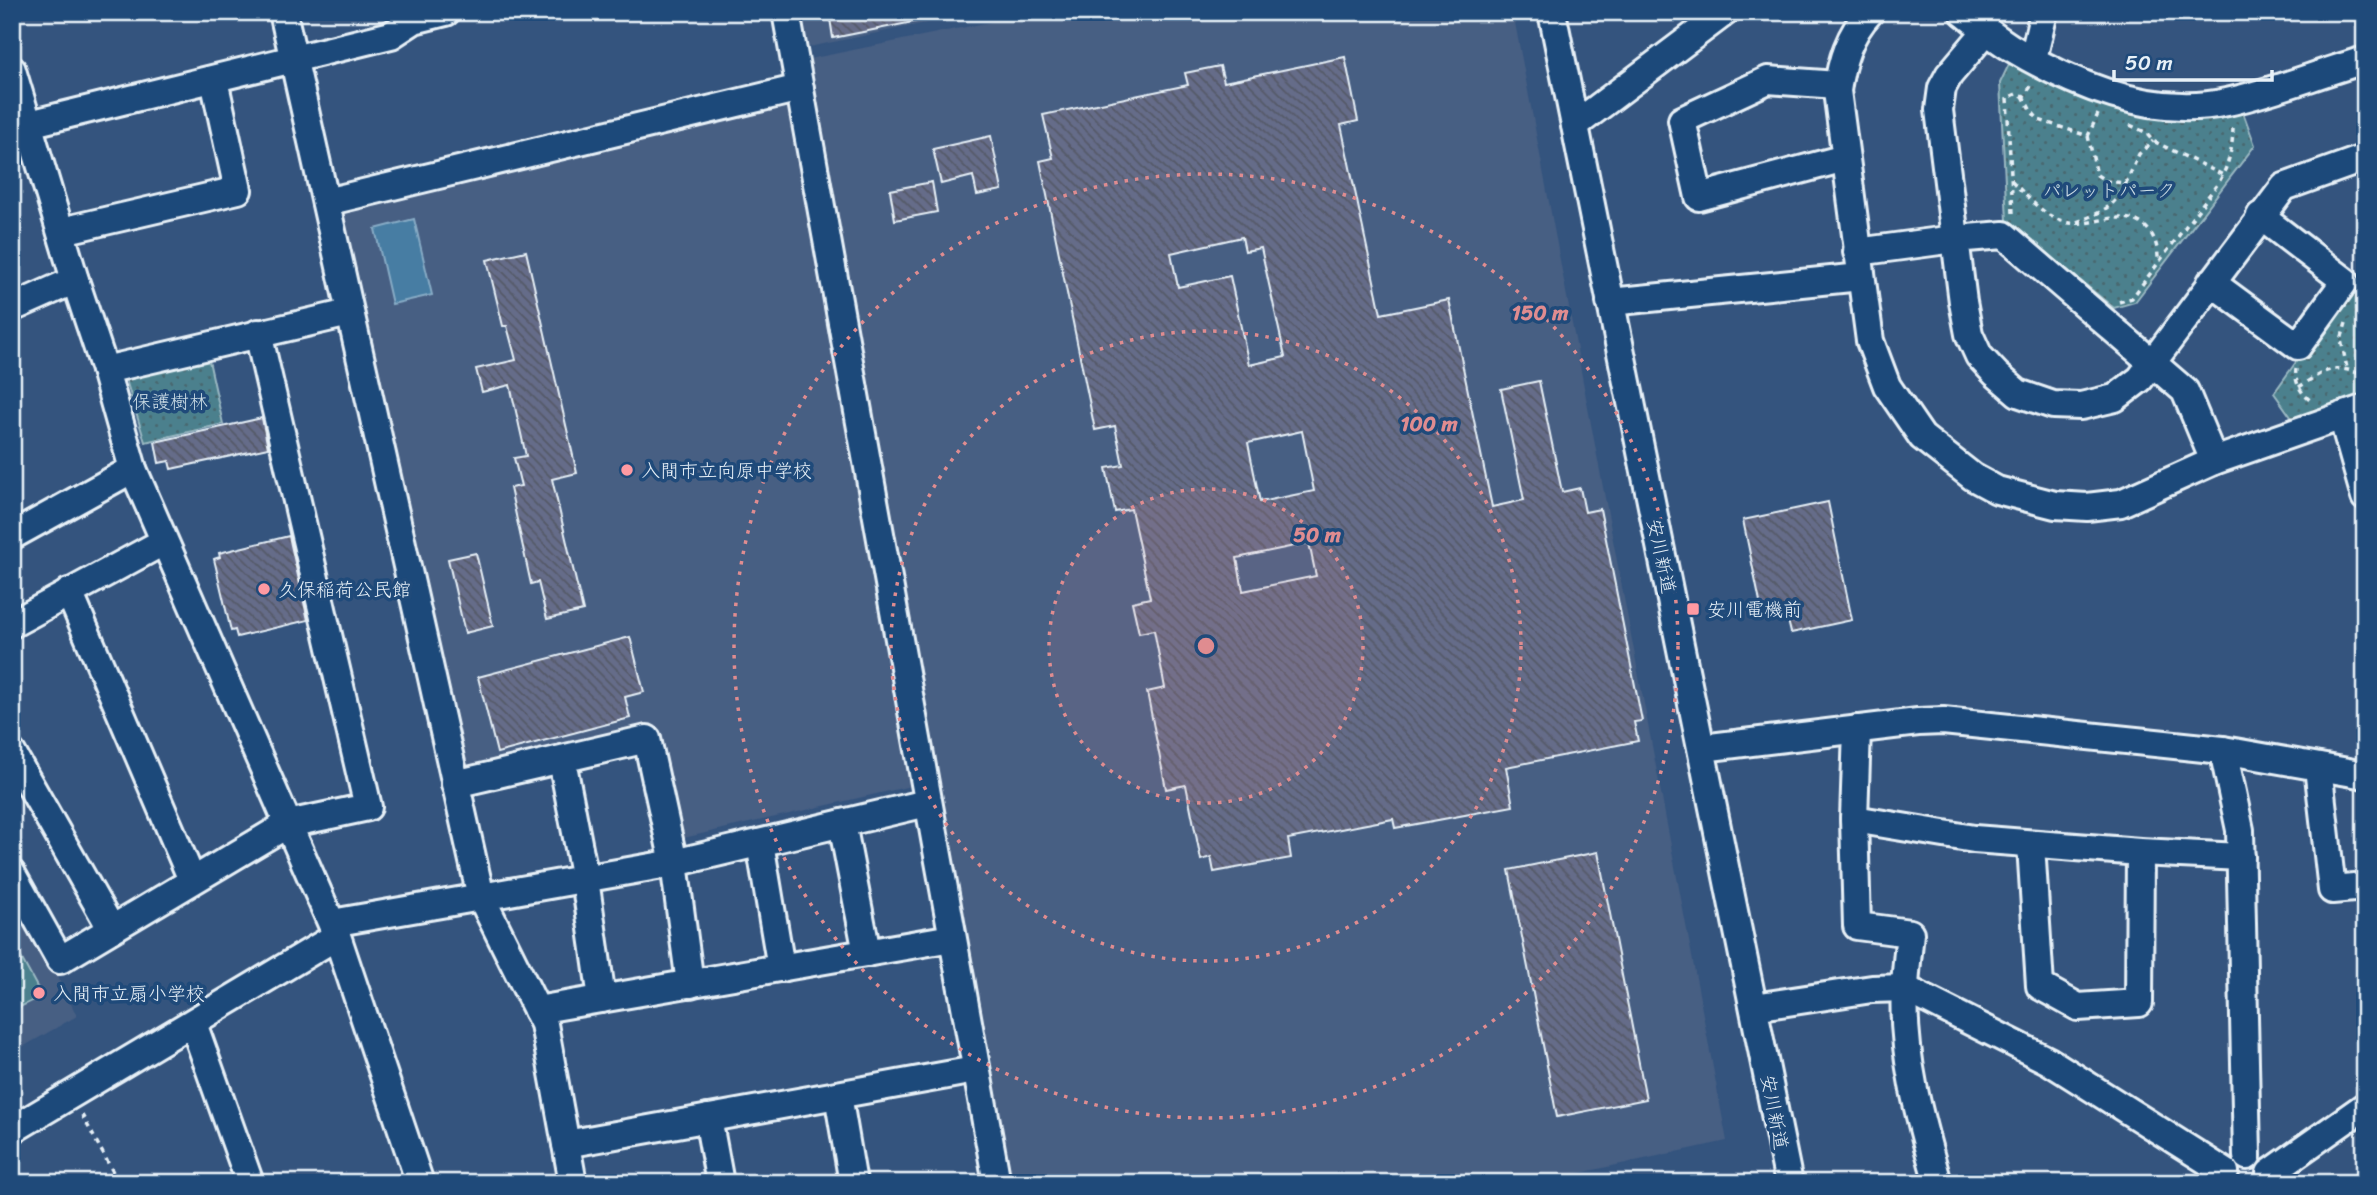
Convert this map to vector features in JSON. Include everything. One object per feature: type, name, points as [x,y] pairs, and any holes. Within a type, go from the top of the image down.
[{"type":"street","points":[[284,12],[481,897],[544,1024],[573,1183]]},
{"type":"street","points":[[21,128],[391,35],[414,20],[446,12]]},
{"type":"street","points":[[786,12],[997,1183]]},
{"type":"street","name":"安川新道","points":[[1552,12],[1790,1183]]},
{"type":"street","points":[[1574,125],[1725,12]]},
{"type":"street","points":[[1870,12],[1849,44],[1840,67],[1836,91],[1870,341],[1887,386],[1922,437],[1973,477],[1997,490],[2055,505],[2087,507],[2121,503],[2214,461],[2353,412],[2365,497]]},
{"type":"street","points":[[1963,12],[2009,46],[2039,62],[2100,103],[2199,105],[2229,102],[2365,60]]},
{"type":"street","points":[[2039,62],[2044,12]]},
{"type":"street","points":[[1987,30],[1949,75],[1942,88],[1939,110],[1969,334],[1979,356],[2018,393],[2053,405],[2081,406],[2115,398],[2140,379],[2284,187],[2365,158]]},
{"type":"street","points":[[12,70],[21,128],[62,232],[105,370],[132,469],[334,930],[420,1183]]},
{"type":"street","points":[[62,232],[238,190],[214,80]]},
{"type":"street","points":[[1838,85],[1768,80],[1682,120],[1699,197],[1845,158]]},
{"type":"street","points":[[326,202],[800,88]]},
{"type":"street","points":[[2211,282],[2298,346],[2345,281],[2260,216]]},
{"type":"street","points":[[1610,302],[1859,265],[1955,239],[2004,235],[2185,391],[2214,461]]},
{"type":"street","points":[[12,308],[75,280]]},
{"type":"street","points":[[105,370],[349,313]]},
{"type":"street","points":[[12,874],[60,960],[288,824],[368,807],[258,333]]},
{"type":"street","points":[[12,536],[132,469]]},
{"type":"street","points":[[12,624],[163,542]]},
{"type":"street","points":[[69,592],[192,880]]},
{"type":"street","points":[[1702,748],[1943,721],[2223,750],[2365,775]]},
{"type":"street","points":[[1857,729],[1854,818],[1857,926],[1910,933],[1904,988],[1905,1025],[1912,1080],[1938,1183]]},
{"type":"street","points":[[455,784],[647,739],[674,863],[690,984]]},
{"type":"street","points":[[2223,750],[2239,830],[2241,857],[2247,1156]]},
{"type":"street","points":[[12,753],[111,928]]},
{"type":"street","points":[[562,760],[585,879],[602,999]]},
{"type":"street","points":[[2318,767],[2332,890],[2365,887]]},
{"type":"street","points":[[12,1129],[193,1023],[334,930],[481,897],[674,863],[928,803]]},
{"type":"street","points":[[1854,818],[1974,839],[2031,845],[2241,857]]},
{"type":"street","points":[[842,823],[867,953]]},
{"type":"street","points":[[760,842],[781,968]]},
{"type":"street","points":[[2031,845],[2040,986],[2078,1007],[2139,1003],[2140,852]]},
{"type":"street","points":[[537,1010],[952,938]]},
{"type":"street","points":[[1754,1007],[1872,989],[1904,988],[2049,1061],[2225,1178],[2233,1160],[2247,1156],[2262,1160],[2270,1178],[2365,1106]]},
{"type":"street","points":[[193,1023],[250,1183]]},
{"type":"street","points":[[566,1144],[975,1070]]},
{"type":"street","points":[[838,1095],[853,1183]]},
{"type":"street","points":[[708,1118],[720,1183]]},
{"type":"path","points":[[2023,96],[2039,62]]},
{"type":"path","points":[[2013,217],[2007,98],[2016,94],[2023,96],[2039,120],[2088,136]]},
{"type":"path","points":[[2116,303],[2132,298],[2223,175],[2233,142],[2233,118],[2229,102]]},
{"type":"path","points":[[2100,103],[2108,117]]},
{"type":"path","points":[[2100,103],[2088,136],[2096,175],[2106,181],[2126,183]]},
{"type":"path","points":[[2128,124],[2145,132],[2153,141],[2223,175]]},
{"type":"path","points":[[2075,222],[2105,210],[2120,195],[2139,154],[2153,141]]},
{"type":"path","points":[[2011,181],[2040,210],[2064,222],[2092,223],[2122,218],[2137,222],[2151,230],[2159,252],[2158,264]]},
{"type":"path","points":[[2347,368],[2341,340],[2348,318]]},
{"type":"path","points":[[2299,387],[2335,368],[2347,368],[2365,376]]},
{"type":"path","points":[[71,1095],[119,1183]]},
{"type":"shaded area","points":[[802,12],[980,12],[809,47]]},
{"type":"shaded area","points":[[1039,12],[1513,12],[1727,1141],[1534,1183],[1004,1183],[804,60]]},
{"type":"shaded area","name":"入間市立向原中学校","points":[[788,106],[911,786],[675,840],[651,733],[467,776],[341,207]]},
{"type":"shaded area","points":[[414,219],[432,295],[392,304],[375,229]]},
{"type":"shaded area","name":"入間市立扇小学校","points":[[12,894],[77,1016],[12,1053]]},
{"type":"green space","name":"パレットパーク","points":[[2011,60],[2044,73],[2241,107],[2255,145],[2135,302],[2114,308],[2007,221],[2000,83]]},
{"type":"green space","points":[[2365,273],[2365,399],[2296,424],[2274,393],[2355,279]]},
{"type":"green space","name":"保護樹林","points":[[208,356],[223,424],[145,442],[126,380],[129,374]]},
{"type":"green space","points":[[12,941],[42,996],[12,1011]]},
{"type":"building","points":[[829,12],[922,12],[923,20],[833,38]]},
{"type":"building","points":[[1345,57],[1358,121],[1341,125],[1381,314],[1449,300],[1492,507],[1524,500],[1501,389],[1539,381],[1562,492],[1580,488],[1585,512],[1600,509],[1642,721],[1634,722],[1638,741],[1506,767],[1513,806],[1395,828],[1393,819],[1288,839],[1291,858],[1214,872],[1211,857],[1201,860],[1186,785],[1166,789],[1147,692],[1165,688],[1154,630],[1139,633],[1132,602],[1150,598],[1131,509],[1115,512],[1106,468],[1123,465],[1115,426],[1095,430],[1040,161],[1053,158],[1043,115],[1188,85],[1185,73],[1220,66],[1224,82]],"holes":[[[1242,237],[1245,251],[1261,248],[1285,357],[1249,365],[1230,276],[1178,287],[1171,253]],[[1302,431],[1314,491],[1260,502],[1248,443]],[[1309,543],[1316,576],[1243,591],[1237,558]]]},
{"type":"building","points":[[991,136],[1002,190],[977,195],[973,176],[941,184],[933,149]]},
{"type":"building","points":[[932,182],[937,212],[895,220],[890,190]]},
{"type":"building","points":[[526,251],[577,473],[552,479],[583,611],[547,619],[538,582],[531,584],[510,488],[521,486],[514,458],[526,456],[510,385],[482,392],[476,369],[516,360],[507,326],[503,326],[487,260]]},
{"type":"building","points":[[262,418],[268,448],[171,469],[169,461],[159,463],[155,442]]},
{"type":"building","points":[[1828,502],[1852,620],[1791,633],[1786,612],[1763,617],[1743,520]]},
{"type":"building","name":"久保稲荷公民館","points":[[289,536],[308,620],[237,637],[235,630],[231,631],[214,559],[220,557],[219,553]]},
{"type":"building","points":[[476,553],[493,626],[465,633],[448,559]]},
{"type":"building","points":[[630,637],[644,692],[625,697],[630,718],[497,753],[478,677]]},
{"type":"building","points":[[1598,852],[1646,1099],[1557,1117],[1509,870]]},
{"type":"place","name":"入間市立向原中学校","points":[[627,470]]},
{"type":"place","name":"久保稲荷公民館","points":[[264,589]]},
{"type":"place","name":"安川電機前","points":[[1693,609]]},
{"type":"place","name":"入間市立扇小学校","points":[[39,993]]}]
